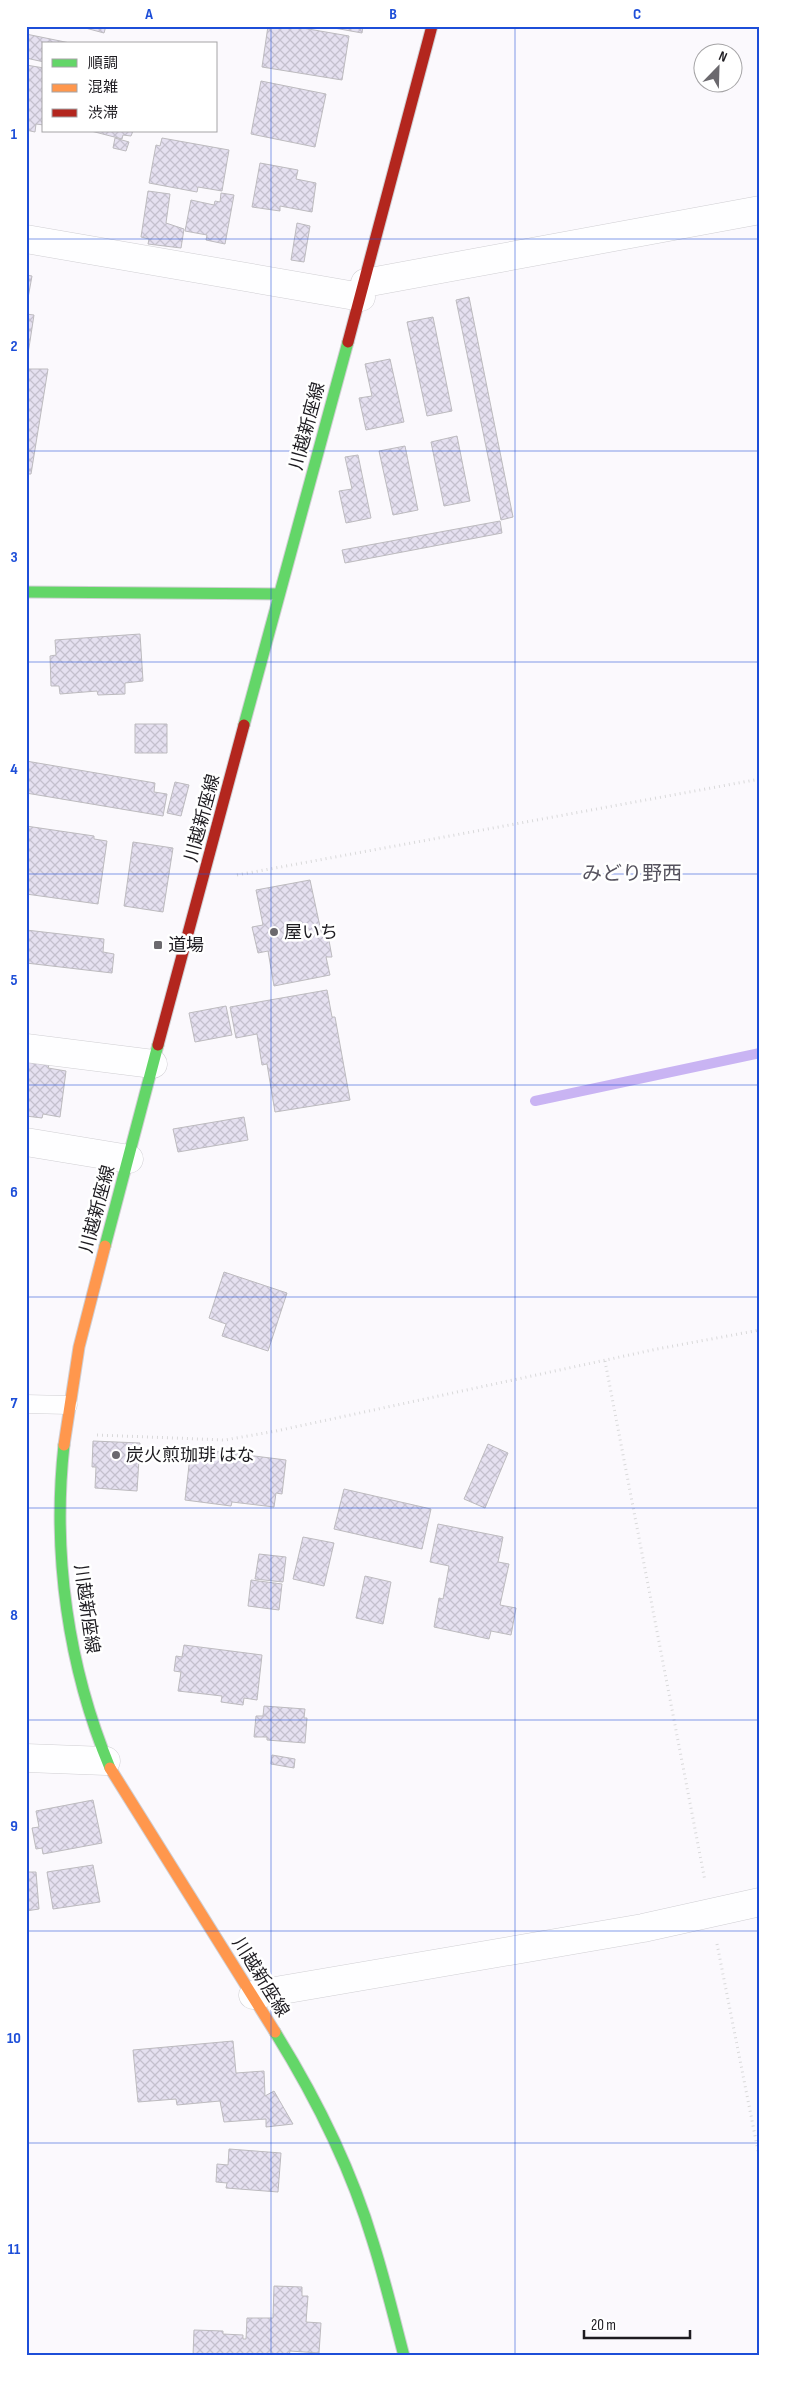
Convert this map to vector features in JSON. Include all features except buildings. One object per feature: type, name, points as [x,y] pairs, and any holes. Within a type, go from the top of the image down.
[{"type":"main road","name":"川越新座線","points":[[404,2356],[373,2241],[327,2123],[295,2064],[113,1776],[106,1761],[88,1712],[63,1580],[60,1513],[68,1405],[82,1338],[153,1064],[363,290],[432,26]]},
{"type":"main road","points":[[26,592],[279,594]]},
{"type":"street","points":[[26,239],[363,290],[760,210]]},
{"type":"street","points":[[26,1048],[153,1064]]},
{"type":"street","points":[[26,1142],[129,1159]]},
{"type":"street","points":[[26,1758],[106,1761]]},
{"type":"street","points":[[253,1996],[644,1928],[760,1902]]},
{"type":"lane","points":[[26,1404],[68,1405]]},
{"type":"path","points":[[203,881],[760,779]]},
{"type":"path","points":[[66,1434],[225,1440],[605,1362],[657,1349],[760,1330]]},
{"type":"path","points":[[605,1362],[760,2161]]},
{"type":"waterway","points":[[535,1101],[760,1053]]},
{"type":"traffic: fast","points":[[244,725],[348,342]]},
{"type":"traffic: fast","points":[[26,592],[279,594]]},
{"type":"traffic: fast","points":[[105,1246],[158,1045]]},
{"type":"traffic: fast","points":[[64,1445],[60,1527],[67,1610],[83,1690],[95,1730],[110,1768]]},
{"type":"traffic: fast","points":[[275,2032],[305,2082],[331,2134],[354,2187],[377,2256],[404,2356]]},
{"type":"traffic: slow","points":[[64,1445],[79,1347],[105,1246]]},
{"type":"traffic: slow","points":[[110,1768],[275,2032]]},
{"type":"traffic: jam","points":[[348,342],[432,26]]},
{"type":"traffic: jam","points":[[158,1045],[244,725]]},
{"type":"place","name":"屋いち","points":[[274,932]]},
{"type":"place","name":"道場","points":[[158,945]]},
{"type":"place","name":"炭火煎珈琲 はな","points":[[116,1455]]},
{"type":"district","name":"みどり野西","points":[[632,873]]}]
